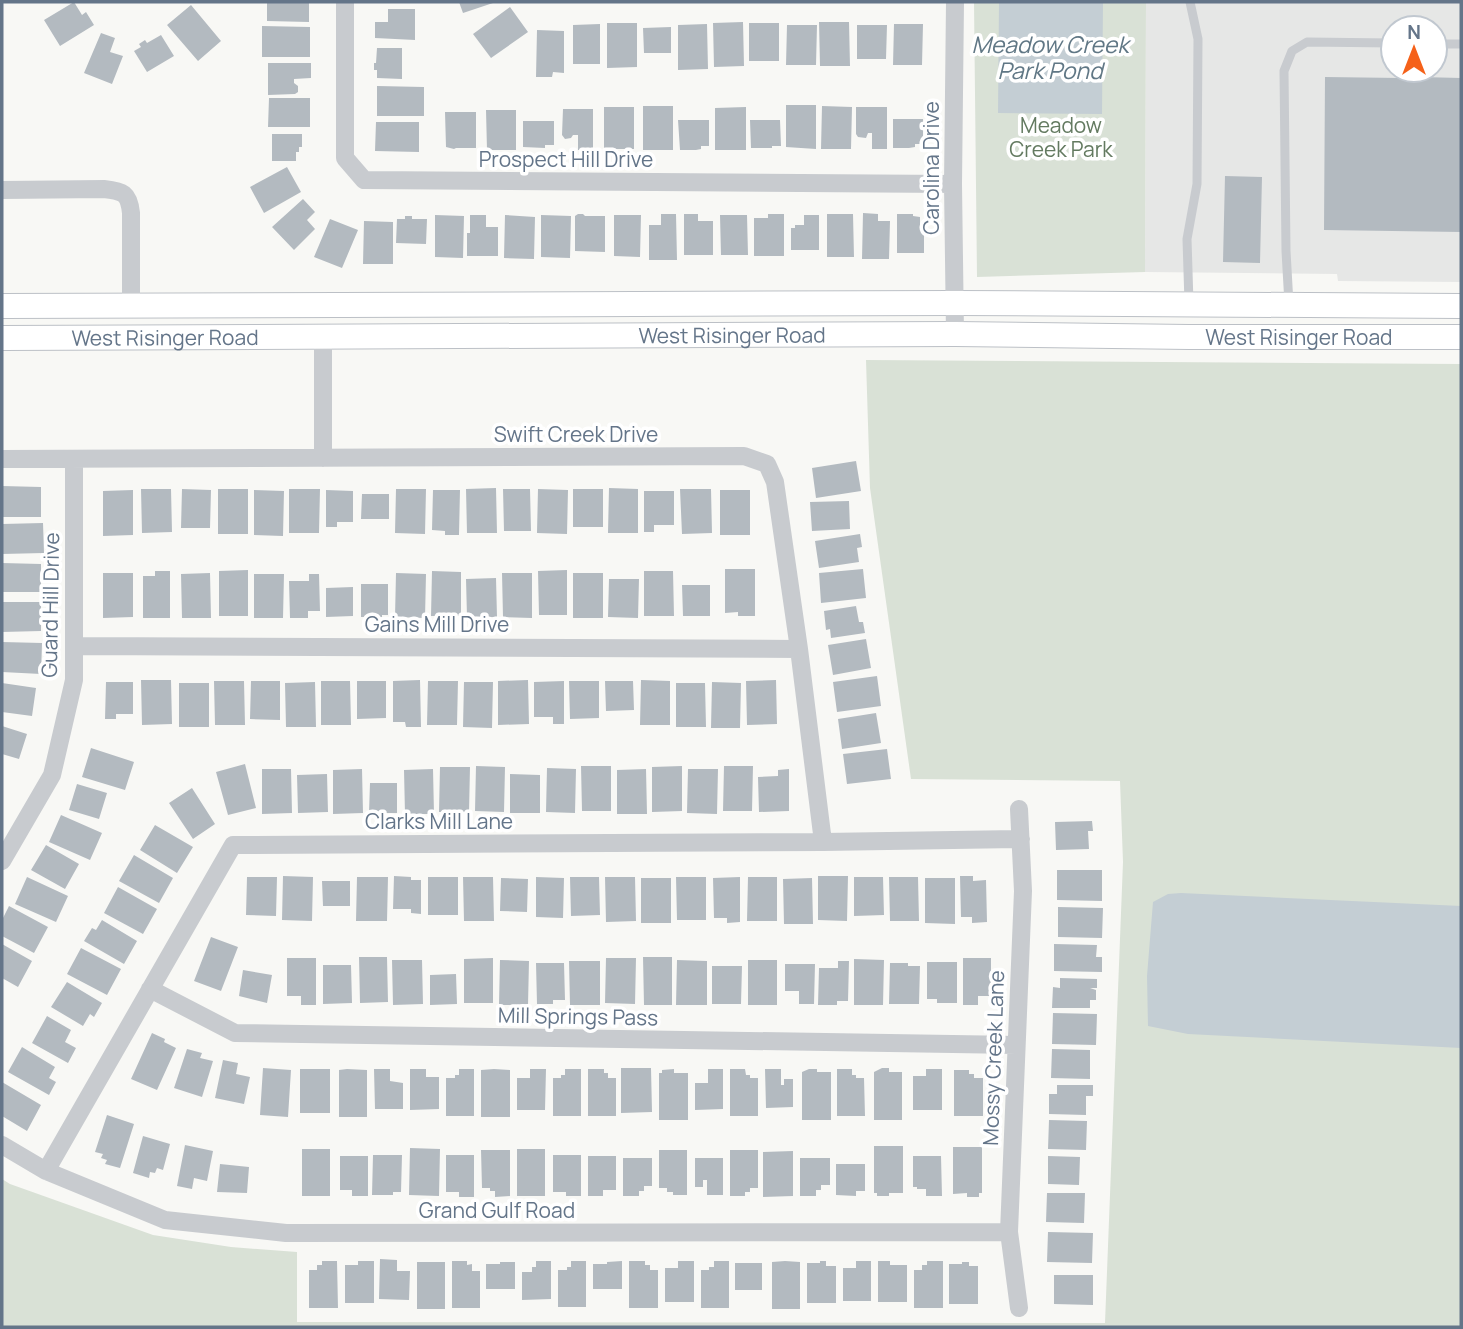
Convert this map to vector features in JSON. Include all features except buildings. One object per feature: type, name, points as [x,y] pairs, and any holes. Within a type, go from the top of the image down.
[{"type":"main road","name":"West Risinger Road","points":[[2,306],[955,303],[1461,306]]},
{"type":"main road","points":[[1139,336],[1160,329],[1251,331],[1273,327],[1282,320],[1289,305]]},
{"type":"main road","name":"West Risinger Road","points":[[2,338],[955,334],[1461,337]]},
{"type":"street","name":"Prospect Hill Drive","points":[[345,2],[345,158],[363,180],[953,184]]},
{"type":"street","name":"Carolina Drive","points":[[955,2],[955,334]]},
{"type":"street","points":[[2,190],[104,189],[125,194],[130,201],[131,213],[131,306]]},
{"type":"street","points":[[323,337],[323,458]]},
{"type":"street","name":"Swift Creek Drive","points":[[2,459],[744,456],[767,464],[775,482],[799,649],[822,842]]},
{"type":"street","name":"Guard Hill Drive","points":[[2,861],[52,775],[74,680],[74,460]]},
{"type":"street","name":"Gains Mill Drive","points":[[74,646],[799,649]]},
{"type":"street","name":"Mossy Creek Lane","points":[[1019,809],[1023,891],[1009,1232],[1019,1308]]},
{"type":"street","name":"Clarks Mill Lane","points":[[46,1171],[233,845],[1021,839]]},
{"type":"street","name":"Mill Springs Pass","points":[[150,989],[235,1033],[1016,1045]]},
{"type":"street","name":"Grand Gulf Road","points":[[2,1145],[46,1171],[165,1220],[286,1233],[1009,1232]]},
{"type":"lane","points":[[1189,305],[1187,239],[1197,184],[1198,52],[1190,2]]},
{"type":"lane","points":[[1289,305],[1284,71],[1292,51],[1307,42],[1379,43]]},
{"type":"shaded area","points":[[1146,2],[1461,2],[1461,282],[1338,281],[1337,274],[1145,272]]},
{"type":"green space","name":"Meadow Creek Park","points":[[974,2],[1146,2],[1145,272],[977,277]]},
{"type":"green space","points":[[866,360],[1461,364],[1461,1327],[2,1327],[2,1179],[153,1235],[231,1247],[297,1252],[297,1322],[1105,1323],[1123,862],[1120,781],[911,779],[870,488]]},
{"type":"water","name":"Meadow Creek Park Pond","points":[[999,2],[1103,2],[1102,114],[998,113]]},
{"type":"water","points":[[1168,894],[1461,906],[1461,1048],[1188,1034],[1148,1026],[1147,976],[1153,902]]}]
